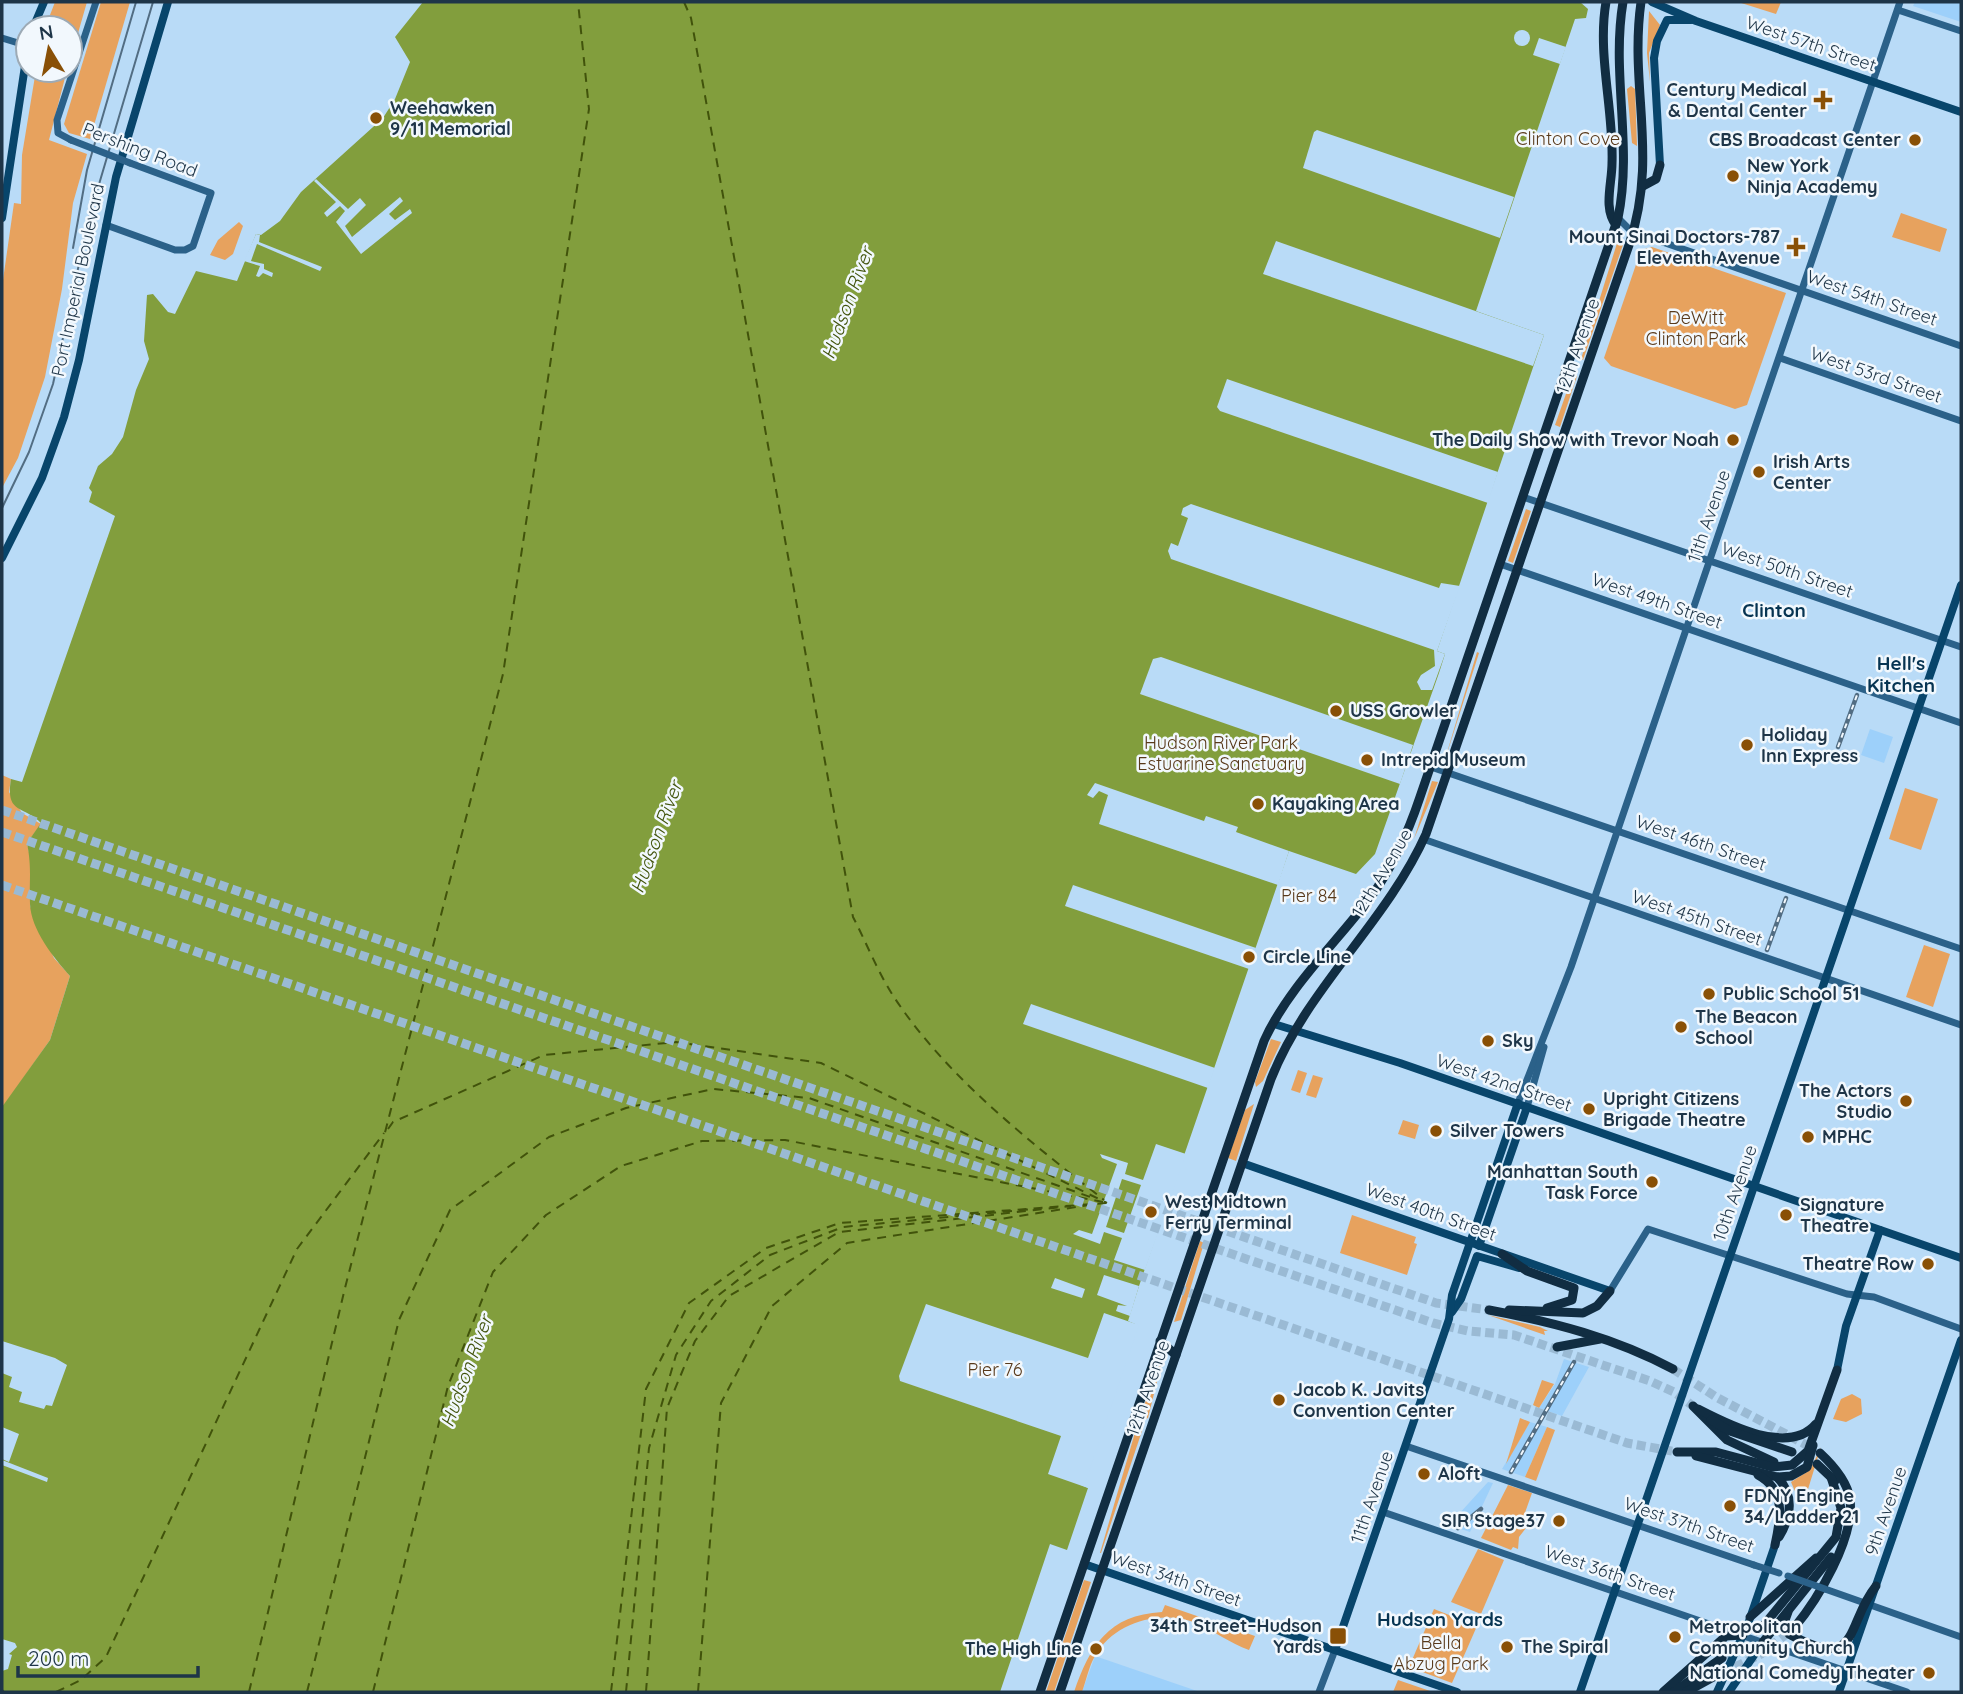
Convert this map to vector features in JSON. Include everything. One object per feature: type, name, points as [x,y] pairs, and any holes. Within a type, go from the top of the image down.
[{"type":"highway","points":[[1606,2],[1605,46],[1612,143],[1609,216],[1617,222]]},
{"type":"highway","points":[[1605,46],[1612,2]]},
{"type":"highway","name":"12th Avenue","points":[[1040,1692],[1254,1066],[1274,1024],[1386,874],[1405,840],[1431,767],[1617,222],[1625,162],[1619,40],[1623,2]]},
{"type":"highway","name":"12th Avenue","points":[[1060,1692],[1273,1072],[1296,1029],[1396,889],[1423,839],[1448,773],[1634,232],[1643,186],[1646,151],[1638,45],[1642,2]]},
{"type":"highway","points":[[1643,186],[1656,179],[1660,165]]},
{"type":"highway","points":[[1471,648],[1488,654]]},
{"type":"highway","points":[[1502,1254],[1527,1270],[1568,1284],[1575,1291],[1570,1302],[1542,1309]]},
{"type":"highway","points":[[1610,1291],[1597,1306],[1583,1313],[1542,1309],[1489,1310],[1544,1320],[1605,1339],[1672,1369]]},
{"type":"highway","points":[[1557,1347],[1605,1339]]},
{"type":"highway","points":[[1160,1342],[1175,1355]]},
{"type":"highway","points":[[1815,1432],[1807,1467],[1791,1476],[1777,1477],[1715,1459],[1677,1452],[1724,1453],[1780,1468],[1802,1459],[1838,1370]]},
{"type":"highway","points":[[1693,1406],[1729,1423],[1781,1440],[1805,1434],[1820,1420]]},
{"type":"highway","points":[[1693,1406],[1727,1440],[1771,1462],[1788,1461],[1797,1457],[1815,1432]]},
{"type":"highway","points":[[1693,1406],[1725,1429],[1792,1452]]},
{"type":"highway","points":[[1132,1422],[1153,1422]]},
{"type":"highway","points":[[1794,1628],[1837,1557],[1850,1510],[1845,1486],[1820,1453]]},
{"type":"highway","points":[[1816,1464],[1843,1490],[1850,1510]]},
{"type":"highway","points":[[1747,1470],[1769,1482],[1778,1496],[1780,1510],[1775,1545]]},
{"type":"highway","points":[[1775,1545],[1788,1518],[1790,1507],[1787,1490],[1777,1477]]},
{"type":"highway","points":[[1764,1625],[1836,1537],[1841,1518],[1839,1497],[1830,1477]]},
{"type":"highway","points":[[1763,1642],[1844,1538]]},
{"type":"highway","points":[[1750,1617],[1826,1551]]},
{"type":"highway","points":[[1788,1612],[1784,1626],[1789,1634],[1833,1648],[1850,1640],[1876,1586]]},
{"type":"highway","points":[[1664,1692],[1725,1637],[1743,1635]]},
{"type":"highway","points":[[1674,1692],[1722,1658]]},
{"type":"highway","points":[[1686,1692],[1715,1676]]},
{"type":"main road","name":"Pershing Road","points":[[96,2],[57,120],[58,133],[211,193],[193,246],[185,250],[175,250],[106,225]]},
{"type":"main road","name":"Port Imperial Boulevard","points":[[2,558],[43,478],[64,417],[79,360],[116,177],[168,2]]},
{"type":"main road","name":"West 57th Street","points":[[1652,2],[1676,10],[1696,21],[1961,112]]},
{"type":"main road","points":[[1899,6],[1961,32]]},
{"type":"main road","name":"11th Avenue","points":[[1452,1312],[1452,1295],[1470,1242],[1522,1105],[1594,899],[1899,6]]},
{"type":"main road","points":[[1660,165],[1656,46],[1667,20],[1696,21]]},
{"type":"main road","points":[[2,218],[22,84]]},
{"type":"main road","name":"West 54th Street","points":[[1617,222],[1634,232],[1961,346]]},
{"type":"main road","name":"West 53rd Street","points":[[1780,358],[1961,421]]},
{"type":"main road","name":"West 50th Street","points":[[1523,497],[1961,647]]},
{"type":"main road","name":"West 49th Street","points":[[1500,564],[1961,723]]},
{"type":"main road","name":"10th Avenue","points":[[1580,1692],[1961,585]]},
{"type":"main road","name":"West 46th Street","points":[[1431,767],[1961,949]]},
{"type":"main road","name":"West 45th Street","points":[[1423,839],[1961,1025]]},
{"type":"main road","name":"West 42nd Street","points":[[1274,1024],[1522,1105],[1961,1258]]},
{"type":"main road","name":"11th Avenue","points":[[1319,1692],[1452,1312],[1461,1299],[1479,1251],[1522,1105]]},
{"type":"main road","name":"West 40th Street","points":[[1242,1163],[1470,1242],[1479,1251],[1527,1270]]},
{"type":"main road","points":[[1610,1291],[1647,1229],[1857,1296],[1874,1297],[1961,1329]]},
{"type":"main road","points":[[1838,1370],[1846,1326],[1880,1230]]},
{"type":"main road","name":"West 40th Street","points":[[1479,1251],[1502,1254],[1610,1291]]},
{"type":"main road","name":"9th Avenue","points":[[1876,1586],[1961,1340]]},
{"type":"main road","name":"West 37th Street","points":[[1406,1446],[1961,1637]]},
{"type":"main road","name":"West 36th Street","points":[[1383,1512],[1906,1692]]},
{"type":"main road","points":[[1717,1692],[1743,1635],[1775,1545]]},
{"type":"main road","name":"West 34th Street","points":[[1084,1564],[1457,1692]]},
{"type":"main road","points":[[1839,1692],[1867,1604]]},
{"type":"main road","points":[[1729,1692],[1763,1642]]},
{"type":"shaded area","points":[[1915,2],[1961,2],[1961,22],[1913,6]]},
{"type":"shaded area","points":[[1870,729],[1893,737],[1884,763],[1861,755]]},
{"type":"shaded area","points":[[1564,1359],[1589,1367],[1562,1416],[1539,1408],[1555,1384]]},
{"type":"shaded area","points":[[1530,1422],[1547,1427],[1525,1477],[1502,1469]]},
{"type":"shaded area","points":[[1488,1482],[1493,1483],[1470,1532],[1449,1525]]},
{"type":"shaded area","points":[[1095,1656],[1200,1692],[1082,1692]]},
{"type":"green space","points":[[55,2],[87,2],[84,14],[50,14]]},
{"type":"green space","points":[[101,2],[130,2],[90,139],[69,133],[64,124],[76,84],[84,84],[84,58]]},
{"type":"green space","points":[[1738,2],[1781,2],[1776,14]]},
{"type":"green space","points":[[1649,11],[1660,25],[1649,53],[1650,82],[1647,53]]},
{"type":"green space","points":[[34,84],[63,84],[49,140],[87,154],[73,203],[62,289],[45,377],[18,458],[2,488],[2,287],[14,203],[21,204],[22,155]]},
{"type":"green space","points":[[1631,86],[1635,89],[1637,146],[1632,143],[1627,89]]},
{"type":"green space","points":[[1901,213],[1947,229],[1940,252],[1892,237]]},
{"type":"green space","points":[[239,222],[243,226],[233,254],[225,260],[210,255],[218,240]]},
{"type":"green space","points":[[1618,240],[1624,242],[1583,360],[1581,359]]},
{"type":"green space","name":"DeWitt Clinton Park","points":[[1652,247],[1786,293],[1747,405],[1735,409],[1611,366],[1604,358],[1641,250]]},
{"type":"green space","points":[[1573,374],[1577,376],[1560,427],[1555,425]]},
{"type":"green space","points":[[1526,509],[1531,511],[1513,563],[1508,561]]},
{"type":"green space","points":[[1477,652],[1479,653],[1443,766]]},
{"type":"green space","points":[[2,775],[11,779],[9,792],[22,813],[41,824],[27,843],[33,871],[30,906],[54,958],[70,976],[50,1040],[3,1107]]},
{"type":"green space","points":[[1432,781],[1438,782],[1414,839]]},
{"type":"green space","points":[[1905,788],[1938,799],[1921,850],[1889,839]]},
{"type":"green space","points":[[1924,945],[1950,954],[1933,1007],[1906,997]]},
{"type":"green space","points":[[1271,1039],[1281,1042],[1263,1081],[1256,1087],[1255,1082]]},
{"type":"green space","points":[[1298,1070],[1307,1073],[1300,1093],[1291,1090]]},
{"type":"green space","points":[[1313,1075],[1323,1078],[1316,1098],[1306,1095]]},
{"type":"green space","points":[[1254,1104],[1236,1161],[1228,1158],[1245,1110]]},
{"type":"green space","points":[[1403,1120],[1419,1125],[1415,1139],[1398,1134]]},
{"type":"green space","points":[[1352,1215],[1416,1237],[1414,1243],[1417,1244],[1407,1275],[1340,1253]]},
{"type":"green space","points":[[1200,1241],[1204,1243],[1181,1320],[1174,1322]]},
{"type":"green space","points":[[1488,1315],[1548,1331],[1544,1331],[1545,1335]]},
{"type":"green space","points":[[1165,1349],[1148,1418],[1141,1421],[1139,1419]]},
{"type":"green space","points":[[1542,1380],[1554,1384],[1539,1408],[1533,1405]]},
{"type":"green space","points":[[1852,1394],[1861,1399],[1862,1414],[1846,1422],[1833,1419],[1841,1399]]},
{"type":"green space","points":[[1520,1418],[1530,1422],[1506,1464]]},
{"type":"green space","points":[[1547,1427],[1555,1430],[1536,1481],[1525,1477]]},
{"type":"green space","points":[[1143,1428],[1101,1553],[1100,1553],[1136,1429]]},
{"type":"green space","points":[[1821,1447],[1805,1499],[1797,1496],[1791,1482],[1810,1470]]},
{"type":"green space","points":[[1508,1485],[1532,1493],[1522,1521],[1529,1524],[1519,1537],[1518,1549],[1513,1547],[1511,1550],[1481,1538]]},
{"type":"green space","name":"Bella Abzug Park","points":[[1478,1549],[1504,1560],[1481,1614],[1451,1602]]},
{"type":"green space","points":[[1084,1580],[1091,1582],[1054,1692],[1046,1692]]},
{"type":"green space","points":[[1165,1605],[1255,1636],[1249,1650],[1196,1623],[1168,1617],[1153,1618],[1126,1627],[1103,1644],[1093,1660],[1082,1692],[1074,1692],[1087,1661],[1104,1636],[1128,1619],[1162,1612]]},
{"type":"green space","name":"Bella Abzug Park","points":[[1434,1609],[1477,1626],[1452,1683],[1409,1667]]},
{"type":"green space","name":"Bella Abzug Park","points":[[1398,1680],[1433,1692],[1393,1692]]},
{"type":"water","name":"Hudson River","points":[[423,2],[1580,2],[1588,9],[1586,18],[1575,19],[1476,311],[1544,335],[1437,651],[1445,654],[1439,673],[1375,854],[1356,874],[1289,851],[1139,1286],[1128,1321],[1135,1324],[1081,1485],[1088,1488],[1067,1550],[1050,1544],[1000,1692],[2,1692],[2,1671],[8,1669],[12,1655],[9,1654],[17,1647],[15,1643],[2,1639],[2,1459],[9,1462],[19,1434],[2,1427],[2,1373],[12,1377],[9,1387],[22,1392],[19,1402],[44,1409],[46,1405],[52,1406],[67,1365],[55,1358],[2,1341],[2,1107],[50,1040],[70,976],[44,943],[31,914],[27,843],[41,823],[13,804],[11,779],[22,782],[115,516],[89,502],[92,492],[89,488],[98,466],[112,454],[123,437],[136,390],[149,359],[144,341],[147,295],[153,294],[168,312],[175,314],[196,271],[237,281],[256,234],[261,235],[280,221],[301,192],[383,118],[395,99],[410,62],[395,37]]},
{"type":"pier","points":[[1522,30],[1528,32],[1528,44],[1522,46],[1516,44],[1514,38],[1516,32]]},
{"type":"pier","points":[[1539,38],[1566,47],[1560,64],[1533,55]]},
{"type":"pier","points":[[1317,130],[1514,197],[1500,238],[1303,168],[1314,132]]},
{"type":"pier","points":[[316,179],[348,209],[360,198],[366,205],[345,226],[352,237],[400,197],[403,201],[389,214],[395,220],[410,209],[412,213],[361,254],[336,222],[345,211],[340,206],[327,217],[324,213],[336,202],[314,181]]},
{"type":"pier","points":[[256,234],[260,235],[259,242],[322,267],[320,271],[257,244],[251,261],[264,264],[264,269],[273,273],[272,277],[263,273],[259,277],[256,276],[260,266],[244,261]]},
{"type":"pier","points":[[1276,241],[1544,335],[1533,366],[1263,274]]},
{"type":"pier","points":[[1227,379],[1498,472],[1488,503],[1220,411],[1217,407]]},
{"type":"pier","points":[[1191,504],[1439,588],[1441,583],[1460,586],[1437,651],[1445,654],[1432,690],[1421,690],[1417,682],[1421,675],[1435,666],[1434,650],[1171,559],[1168,551],[1171,543],[1178,546],[1188,518],[1181,515],[1183,508]]},
{"type":"pier","points":[[1161,657],[1413,745],[1400,784],[1140,694],[1153,659]]},
{"type":"pier","name":"Pier 84","points":[[1095,783],[1204,821],[1206,816],[1238,827],[1236,832],[1289,851],[1278,885],[1099,824],[1108,795],[1099,791],[1093,798],[1087,795]]},
{"type":"pier","points":[[1073,885],[1256,948],[1249,969],[1065,906]]},
{"type":"pier","points":[[1031,1004],[1215,1068],[1208,1088],[1023,1024]]},
{"type":"pier","points":[[1156,1144],[1186,1154],[1145,1270],[1114,1260],[1122,1238],[1104,1232],[1100,1244],[1073,1234],[1079,1230],[1092,1234],[1117,1164],[1102,1158],[1100,1154],[1128,1163],[1125,1174],[1143,1180]],"holes":[[[1122,1179],[1141,1185],[1124,1233],[1106,1227]]]},
{"type":"pier","points":[[1104,1275],[1139,1286],[1130,1316],[1116,1311],[1118,1305],[1127,1306],[1097,1295]]},
{"type":"pier","points":[[1055,1278],[1085,1289],[1082,1298],[1051,1288]]},
{"type":"pier","name":"Pier 76","points":[[926,1304],[1088,1358],[1104,1313],[1139,1325],[1085,1483],[1090,1485],[1088,1488],[1048,1474],[1061,1436],[900,1381],[899,1376]]},
{"type":"pier","points":[[2,1460],[48,1478],[47,1482],[2,1465]]},
{"type":"ferry route","points":[[249,1692],[345,1288],[503,674],[589,109],[578,2]]},
{"type":"ferry route","points":[[684,2],[691,18],[853,917],[892,994],[937,1052],[1017,1130],[1104,1200]]},
{"type":"ferry route","points":[[388,1129],[393,1122],[544,1055],[676,1042],[821,1063],[1107,1203]]},
{"type":"ferry route","points":[[307,1692],[399,1320],[450,1210],[549,1137],[626,1108],[713,1089],[809,1098],[1096,1199]]},
{"type":"ferry route","points":[[56,1692],[81,1680],[106,1657],[297,1249],[384,1133]]},
{"type":"ferry route","points":[[373,1692],[448,1386],[493,1272],[546,1215],[621,1166],[702,1141],[785,1140],[1103,1202]]},
{"type":"ferry route","points":[[611,1692],[646,1389],[689,1303],[766,1248],[840,1223],[1106,1203]]},
{"type":"ferry route","points":[[698,1692],[721,1403],[772,1306],[847,1243],[1089,1205]]},
{"type":"ferry route","points":[[646,1692],[667,1408],[695,1341],[729,1296],[839,1232],[1071,1206]]},
{"type":"ferry route","points":[[626,1692],[649,1448],[676,1355],[711,1301],[770,1255],[843,1227],[1033,1209]]},
{"type":"tunnel","points":[[2,810],[1436,1303],[1489,1310]]},
{"type":"tunnel","points":[[2,832],[1433,1323],[1468,1331],[1514,1335],[1650,1381],[1674,1392],[1693,1406]]},
{"type":"tunnel","points":[[2,885],[1627,1443],[1677,1452]]},
{"type":"tunnel","points":[[1673,1369],[1716,1397],[1816,1450]]},
{"type":"tunnel","points":[[1722,1658],[1764,1625]]},
{"type":"tunnel","points":[[1723,1673],[1761,1654],[1794,1628]]},
{"type":"tram line","points":[[73,248],[87,170],[136,2]]},
{"type":"tram line","points":[[2,508],[29,452],[53,384],[89,218],[153,2]]},
{"type":"railway","points":[[1838,747],[1857,695]]},
{"type":"railway","points":[[1767,950],[1786,898]]},
{"type":"railway","points":[[1511,1472],[1574,1362]]},
{"type":"railway","points":[[1458,1528],[1481,1509]]},
{"type":"place","name":"Century Medical & Dental Center","points":[[1823,100]]},
{"type":"place","name":"Weehawken 9/11 Memorial","points":[[376,118]]},
{"type":"place","name":"CBS Broadcast Center","points":[[1915,140]]},
{"type":"place","name":"New York Ninja Academy","points":[[1733,176]]},
{"type":"place","name":"Mount Sinai Doctors-787 Eleventh Avenue","points":[[1796,247]]},
{"type":"place","name":"The Daily Show with Trevor Noah","points":[[1733,440]]},
{"type":"place","name":"Irish Arts Center","points":[[1759,472]]},
{"type":"place","name":"USS Growler","points":[[1336,711]]},
{"type":"place","name":"Holiday Inn Express","points":[[1747,745]]},
{"type":"place","name":"Intrepid Museum","points":[[1367,760]]},
{"type":"place","name":"Kayaking Area","points":[[1258,804]]},
{"type":"place","name":"Circle Line","points":[[1249,957]]},
{"type":"place","name":"Public School 51","points":[[1709,994]]},
{"type":"place","name":"The Beacon School","points":[[1681,1027]]},
{"type":"place","name":"Sky","points":[[1488,1041]]},
{"type":"place","name":"The Actors Studio","points":[[1906,1101]]},
{"type":"place","name":"Upright Citizens Brigade Theatre","points":[[1589,1109]]},
{"type":"place","name":"Silver Towers","points":[[1436,1131]]},
{"type":"place","name":"MPHC","points":[[1808,1137]]},
{"type":"place","name":"Manhattan South Task Force","points":[[1652,1182]]},
{"type":"place","name":"West Midtown Ferry Terminal","points":[[1151,1212]]},
{"type":"place","name":"Signature Theatre","points":[[1786,1215]]},
{"type":"place","name":"Theatre Row","points":[[1928,1264]]},
{"type":"place","name":"Jacob K. Javits Convention Center","points":[[1279,1400]]},
{"type":"place","name":"Aloft","points":[[1424,1474]]},
{"type":"place","name":"FDNY Engine 34/Ladder 21","points":[[1730,1506]]},
{"type":"place","name":"SIR Stage37","points":[[1559,1521]]},
{"type":"place","name":"34th Street–Hudson Yards","points":[[1338,1636]]},
{"type":"place","name":"Metropolitan Community Church","points":[[1675,1637]]},
{"type":"place","name":"The Spiral","points":[[1507,1647]]},
{"type":"place","name":"The High Line","points":[[1096,1649]]},
{"type":"place","name":"National Comedy Theater","points":[[1929,1673]]},
{"type":"district","name":"Clinton","points":[[1774,610]]},
{"type":"district","name":"Hell's Kitchen","points":[[1901,674]]},
{"type":"district","name":"Hudson Yards","points":[[1440,1619]]},
{"type":"park label","name":"Clinton Cove","points":[[1568,139]]},
{"type":"park label","name":"Hudson River Park Estuarine Sanctuary","points":[[1221,753]]}]
